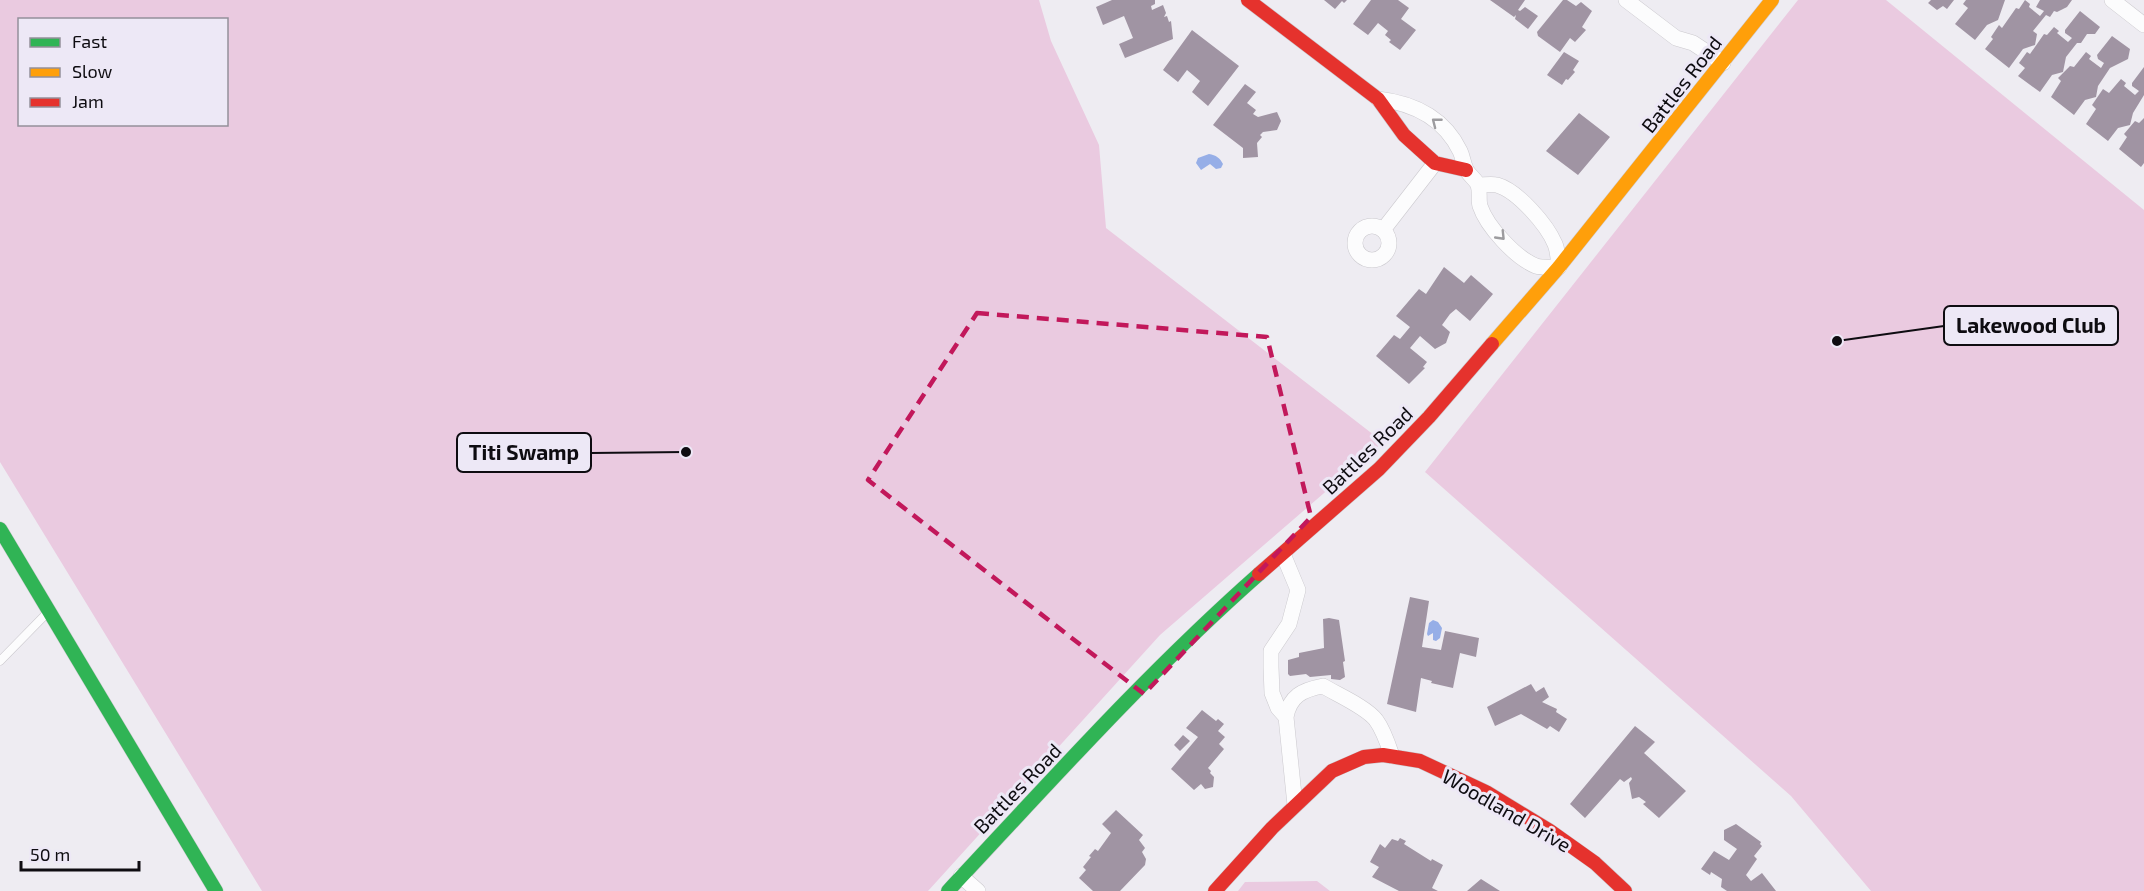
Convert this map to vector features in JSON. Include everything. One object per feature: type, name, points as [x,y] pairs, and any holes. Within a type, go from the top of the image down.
[{"type":"street","points":[[1248,0],[1378,99],[1404,135],[1435,163],[1466,170]]},
{"type":"street","points":[[1626,0],[1676,38],[1693,43],[1723,63]]},
{"type":"street","name":"Battles Road","points":[[948,891],[1183,645],[1379,469],[1422,425],[1559,267],[1772,0]]},
{"type":"street","points":[[2112,0],[2144,25]]},
{"type":"street","points":[[1378,99],[1413,106],[1430,117],[1453,138],[1466,170],[1479,185],[1479,204],[1496,231],[1523,259],[1539,267],[1559,267],[1556,246],[1546,226],[1511,193],[1497,185],[1479,185]]},
{"type":"street","points":[[1383,230],[1435,163]]},
{"type":"street","points":[[0,528],[216,891]]},
{"type":"street","points":[[1283,554],[1298,590],[1289,624],[1271,651],[1270,667],[1272,693],[1278,708],[1286,717]]},
{"type":"street","points":[[1294,805],[1286,717],[1288,705],[1298,694],[1310,688],[1323,686],[1362,708],[1375,719],[1385,736],[1392,756]]},
{"type":"street","name":"Woodland Drive","points":[[1215,891],[1294,805],[1332,771],[1365,757],[1392,756],[1420,761],[1486,792],[1550,831],[1595,863],[1625,891]]},
{"type":"street","points":[[961,876],[978,891]]},
{"type":"lane","points":[[0,661],[49,611]]},
{"type":"highlighted area","points":[[977,313],[1267,337],[1311,517],[1144,694],[868,480]]},
{"type":"shaded area","points":[[0,0],[1039,0],[1051,41],[1099,145],[1106,228],[1383,442],[1160,635],[928,891],[262,891],[0,462]]},
{"type":"shaded area","points":[[1798,0],[1886,0],[2144,210],[2144,891],[1871,891],[1791,796],[1425,472]]},
{"type":"shaded area","points":[[1317,881],[1330,891],[1238,891],[1245,882]]},
{"type":"water","points":[[1209,154],[1221,160],[1223,164],[1221,168],[1216,169],[1210,164],[1201,170],[1196,163],[1198,158]]},
{"type":"water","points":[[1433,620],[1438,622],[1442,628],[1440,638],[1436,641],[1433,640],[1433,633],[1428,636],[1427,634],[1429,623]]},
{"type":"building","points":[[1112,0],[1155,0],[1155,4],[1151,6],[1152,10],[1163,5],[1166,13],[1164,17],[1167,16],[1169,22],[1171,21],[1173,39],[1125,58],[1119,44],[1133,38],[1124,16],[1103,25],[1096,7]]},
{"type":"building","points":[[1324,0],[1347,0],[1344,3],[1342,1],[1335,9]]},
{"type":"building","points":[[1371,0],[1398,0],[1409,8],[1401,19],[1416,30],[1400,50],[1389,42],[1391,40],[1385,35],[1388,31],[1378,23],[1368,35],[1353,24]]},
{"type":"building","points":[[1490,0],[1525,0],[1518,10],[1525,7],[1538,16],[1528,29],[1515,19],[1516,15],[1514,17]]},
{"type":"building","points":[[1563,0],[1576,6],[1581,2],[1592,11],[1582,27],[1586,30],[1575,42],[1570,38],[1560,52],[1538,36],[1537,32]]},
{"type":"building","points":[[1931,0],[1954,0],[1947,9],[1943,6],[1937,10],[1928,3]]},
{"type":"building","points":[[1966,0],[2005,0],[1998,20],[1987,25],[1975,40],[1955,24],[1968,8],[1963,4]]},
{"type":"building","points":[[2025,0],[2030,4],[2029,7],[2040,16],[2044,11],[2036,7],[2040,0],[2072,0],[2067,7],[2057,12],[2054,11],[2050,17],[2046,15],[2033,31],[2037,34],[2035,45],[2023,49],[2009,68],[1985,49],[1993,39],[1991,37],[1999,25],[2002,28],[2016,8],[2019,9]]},
{"type":"building","points":[[2080,11],[2100,27],[2095,34],[2087,34],[2081,43],[2077,43],[2066,57],[2063,72],[2052,75],[2040,92],[2018,76],[2025,68],[2019,63],[2027,52],[2030,54],[2044,34],[2047,35],[2054,27],[2059,31],[2057,33],[2068,42],[2072,38],[2065,33],[2065,30]]},
{"type":"building","points":[[1192,30],[1239,66],[1208,106],[1192,92],[1200,81],[1187,70],[1178,82],[1163,70]]},
{"type":"building","points":[[2112,36],[2130,49],[2128,59],[2110,68],[2098,86],[2096,97],[2085,100],[2074,115],[2051,97],[2061,81],[2058,78],[2070,66],[2074,67],[2086,52],[2091,56],[2089,59],[2101,68],[2104,63],[2098,59],[2097,55]]},
{"type":"building","points":[[1564,52],[1579,61],[1573,70],[1575,72],[1562,85],[1547,75]]},
{"type":"building","points":[[2144,67],[2144,95],[2133,113],[2130,125],[2118,128],[2108,141],[2086,124],[2096,109],[2092,105],[2103,89],[2109,93],[2121,79],[2126,83],[2124,86],[2135,95],[2139,91],[2132,86],[2132,83]]},
{"type":"building","points":[[1245,84],[1256,92],[1247,103],[1256,110],[1253,114],[1258,117],[1277,112],[1281,121],[1277,130],[1263,132],[1260,135],[1262,137],[1257,143],[1258,157],[1243,158],[1243,148],[1213,125]]},
{"type":"building","points":[[1579,113],[1610,137],[1578,175],[1546,151]]},
{"type":"building","points":[[2144,118],[2144,163],[2141,167],[2119,149],[2127,137],[2124,134],[2135,121],[2139,123]]},
{"type":"building","points":[[1444,267],[1464,283],[1471,275],[1493,294],[1470,321],[1456,309],[1450,314],[1442,325],[1450,332],[1446,343],[1435,349],[1420,336],[1410,348],[1427,362],[1423,367],[1425,368],[1409,384],[1376,356],[1394,335],[1400,339],[1410,327],[1396,316],[1419,289],[1426,294]]},
{"type":"building","points":[[1410,597],[1429,601],[1422,647],[1441,650],[1445,631],[1479,638],[1476,657],[1460,653],[1453,688],[1421,678],[1416,712],[1387,704]]},
{"type":"building","points":[[1323,619],[1339,620],[1345,677],[1340,680],[1331,679],[1331,675],[1290,676],[1288,660],[1299,657],[1299,653],[1324,648]]},
{"type":"building","points":[[1531,684],[1536,692],[1544,687],[1549,697],[1542,702],[1557,709],[1556,712],[1567,719],[1559,732],[1550,726],[1547,729],[1521,714],[1495,726],[1487,707]]},
{"type":"building","points":[[1202,710],[1224,724],[1218,731],[1225,737],[1219,744],[1224,749],[1208,768],[1214,777],[1213,787],[1205,789],[1201,784],[1194,790],[1171,769],[1198,737],[1186,728]]},
{"type":"building","points":[[1635,726],[1655,742],[1644,753],[1686,791],[1659,818],[1643,804],[1646,802],[1639,797],[1632,799],[1629,783],[1631,777],[1624,782],[1620,779],[1585,818],[1570,804]]},
{"type":"building","points":[[1183,735],[1190,741],[1180,751],[1174,745]]},
{"type":"building","points":[[1116,810],[1143,835],[1139,840],[1145,848],[1142,852],[1146,859],[1145,865],[1120,891],[1093,891],[1079,878],[1086,870],[1083,867],[1091,857],[1089,856],[1095,849],[1098,851],[1111,833],[1102,824]]},
{"type":"building","points":[[1736,824],[1761,842],[1762,846],[1754,856],[1757,859],[1746,875],[1751,881],[1762,873],[1776,891],[1727,891],[1721,887],[1722,879],[1701,869],[1714,851],[1729,860],[1737,849],[1724,840],[1724,830]]},
{"type":"building","points":[[1400,838],[1406,841],[1404,844],[1431,861],[1432,859],[1443,865],[1432,888],[1438,891],[1399,891],[1372,877],[1379,867],[1370,862],[1380,844],[1385,848],[1392,839],[1398,841]]},
{"type":"building","points":[[1481,879],[1500,891],[1467,891]]},
{"type":"traffic: fast","points":[[0,529],[216,891]]},
{"type":"traffic: fast","points":[[948,891],[1138,689],[1259,574]]},
{"type":"traffic: slow","points":[[1492,344],[1559,267],[1772,0]]},
{"type":"traffic: jam","points":[[1248,0],[1378,99],[1404,135],[1435,163],[1466,170]]},
{"type":"traffic: jam","points":[[1259,574],[1379,469],[1429,417],[1492,344]]},
{"type":"traffic: jam","points":[[1215,891],[1272,828],[1332,771],[1364,757],[1383,755],[1420,761],[1486,792],[1550,831],[1595,863],[1625,891]]},
{"type":"place","name":"Lakewood Club","points":[[1837,341]]},
{"type":"place","name":"Titi Swamp","points":[[686,452]]}]
